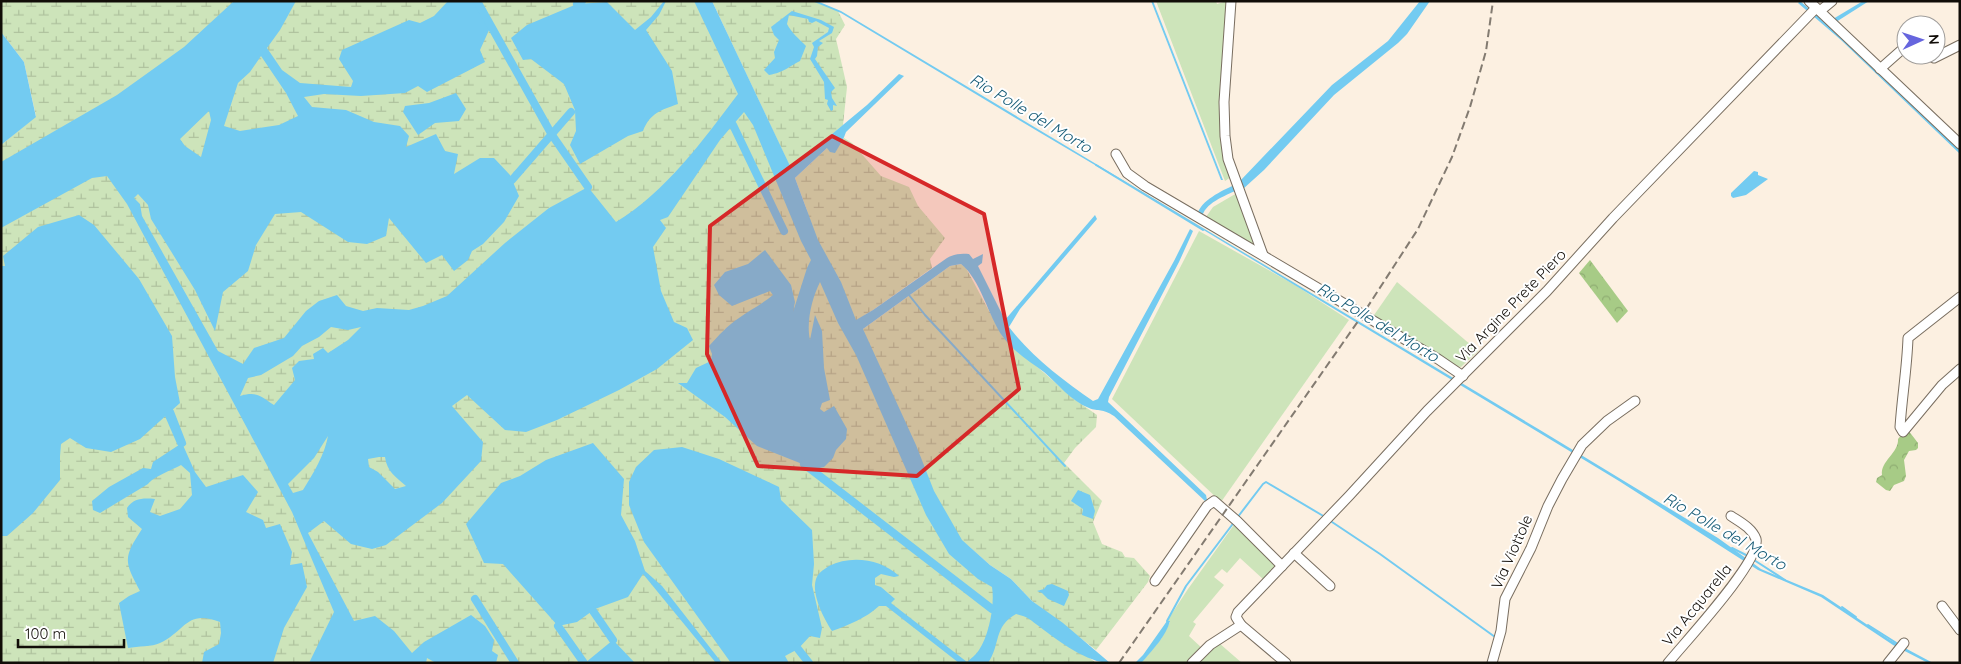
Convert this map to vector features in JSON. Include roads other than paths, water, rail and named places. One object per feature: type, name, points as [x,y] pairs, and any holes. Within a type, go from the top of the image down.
[{"type":"street","points":[[1231,1],[1224,102],[1225,136],[1228,159],[1263,255]]},
{"type":"street","points":[[1809,1],[1815,11],[1960,144]]},
{"type":"street","name":"Via Argine Prete Piero","points":[[1241,625],[1236,617],[1238,612],[1427,411],[1547,291],[1659,170],[1815,11],[1832,1]]},
{"type":"street","points":[[1946,52],[1960,45]]},
{"type":"street","points":[[1880,69],[1896,55]]},
{"type":"street","points":[[1116,154],[1127,173],[1145,186],[1438,359],[1459,379]]},
{"type":"street","points":[[1960,297],[1908,338],[1907,368],[1901,401],[1900,427],[1903,432],[1942,385],[1960,369]]},
{"type":"street","name":"Via Viottole","points":[[1492,663],[1501,631],[1505,599],[1531,548],[1548,506],[1574,458],[1582,445],[1607,421],[1635,401]]},
{"type":"street","points":[[1155,582],[1207,506],[1214,501],[1282,566]]},
{"type":"street","name":"Via Acquarella","points":[[1668,663],[1701,626],[1747,563],[1756,546],[1756,539],[1749,528],[1731,516]]},
{"type":"street","points":[[1294,553],[1330,586]]},
{"type":"street","points":[[1942,606],[1960,630]]},
{"type":"street","points":[[1192,663],[1210,645],[1241,625],[1286,663]]},
{"type":"street","points":[[1888,663],[1904,643]]},
{"type":"water","points":[[234,1],[296,1],[280,30],[267,48],[282,70],[300,83],[351,87],[353,81],[339,59],[342,50],[409,20],[420,23],[434,16],[448,1],[477,1],[490,28],[480,50],[485,62],[427,92],[418,86],[405,93],[361,96],[324,94],[304,97],[312,107],[346,110],[374,122],[400,126],[409,136],[406,147],[436,134],[445,151],[458,154],[454,174],[480,158],[494,158],[510,175],[519,196],[504,222],[483,244],[472,251],[468,260],[454,271],[442,255],[426,263],[389,218],[386,236],[367,244],[348,242],[301,212],[275,214],[256,245],[248,271],[223,292],[215,331],[195,290],[151,219],[148,205],[138,194],[134,198],[140,204],[142,216],[218,351],[243,364],[254,348],[284,338],[306,311],[319,301],[337,295],[346,306],[363,311],[377,308],[409,310],[447,296],[505,243],[549,208],[588,187],[616,222],[634,210],[683,164],[738,94],[694,1],[712,1],[791,168],[867,105],[899,74],[904,76],[846,132],[835,153],[830,152],[827,148],[795,178],[818,240],[841,282],[856,320],[947,258],[955,255],[969,254],[973,259],[983,254],[982,263],[978,266],[1005,320],[1095,215],[1097,219],[1020,309],[1009,327],[1038,358],[1093,401],[1098,399],[1190,229],[1193,231],[1108,402],[1206,495],[1207,500],[1205,501],[1114,416],[1082,405],[1044,372],[1017,352],[1003,337],[974,279],[968,271],[961,264],[950,266],[863,329],[916,445],[934,491],[962,540],[990,565],[1011,579],[1032,601],[1063,623],[1110,663],[1101,662],[1083,655],[1064,645],[1029,619],[1016,614],[1000,630],[995,649],[988,663],[959,663],[886,606],[879,606],[857,621],[832,631],[822,613],[815,592],[818,575],[829,566],[838,563],[856,560],[875,562],[892,570],[899,576],[894,577],[881,574],[875,578],[875,585],[881,587],[895,599],[891,603],[967,662],[978,652],[986,636],[992,611],[992,587],[978,579],[949,554],[926,515],[856,355],[838,323],[820,282],[812,303],[809,333],[810,340],[815,315],[822,331],[824,368],[830,400],[822,403],[820,409],[824,412],[834,406],[847,429],[846,439],[836,450],[833,458],[824,467],[815,469],[757,446],[725,417],[678,383],[687,383],[696,368],[711,361],[712,354],[709,346],[727,327],[773,295],[770,291],[732,306],[719,295],[714,285],[725,272],[748,264],[765,250],[791,285],[795,302],[793,312],[811,260],[801,241],[753,125],[744,112],[720,140],[668,217],[660,220],[666,228],[653,247],[661,291],[674,322],[687,328],[693,340],[657,369],[619,390],[557,420],[526,432],[505,430],[467,395],[452,406],[483,442],[481,461],[442,503],[386,545],[372,549],[351,544],[324,521],[308,533],[354,621],[375,616],[394,631],[412,653],[424,642],[471,615],[485,626],[494,640],[492,651],[498,655],[496,663],[436,663],[427,658],[426,663],[309,663],[334,612],[292,512],[127,204],[107,176],[92,178],[1,228],[1,162],[117,95],[184,47]],"holes":[[[261,56],[286,93],[298,116],[279,125],[240,131],[224,126],[238,83],[250,72]],[[209,111],[211,120],[201,157],[185,146],[180,139]],[[331,327],[348,330],[361,327],[348,340],[328,353],[323,348],[313,354],[314,359],[299,361],[292,368],[295,380],[274,405],[255,394],[240,396],[248,378],[261,375],[293,356],[302,346],[319,337]],[[328,436],[315,471],[303,490],[293,493],[288,484],[314,458]],[[385,457],[395,477],[406,486],[395,489],[378,472],[369,467],[368,459]]]},
{"type":"water","points":[[666,1],[659,15],[646,30],[672,71],[678,104],[661,110],[653,116],[643,131],[628,136],[580,164],[570,145],[576,131],[575,110],[564,84],[531,59],[523,60],[511,38],[527,25],[577,4],[607,2],[635,30],[651,17]]},
{"type":"water","points":[[812,1],[817,1],[841,11],[1540,430],[1718,538],[1761,569],[1823,595],[1890,640],[1933,663],[1928,663],[1893,645],[1821,597],[1758,570],[1619,481],[1144,194],[841,13]]},
{"type":"water","points":[[1151,1],[1153,1],[1223,180],[1221,180]]},
{"type":"water","points":[[1420,1],[1430,1],[1407,34],[1334,95],[1264,170],[1243,189],[1240,181],[1332,85],[1388,41]]},
{"type":"water","points":[[1800,1],[1829,26],[1960,151],[1960,154],[1841,40],[1798,3]]},
{"type":"water","points":[[1863,1],[1869,1],[1836,22],[1833,19]]},
{"type":"water","points":[[792,11],[821,20],[834,27],[832,33],[819,41],[823,43],[818,47],[815,59],[835,88],[831,92],[837,106],[833,105],[833,110],[831,111],[827,104],[828,100],[825,99],[824,82],[810,59],[814,47],[812,43],[828,32],[829,28],[816,21],[812,23],[808,19],[789,15],[787,24],[806,46],[800,61],[774,74],[769,75],[764,70],[775,58],[774,52],[779,40],[774,35],[771,27]]},
{"type":"water","points":[[1,32],[24,62],[36,117],[1,145]]},
{"type":"water","points":[[456,93],[466,109],[459,121],[435,123],[418,135],[403,112],[405,106],[429,103]]},
{"type":"water","points":[[1754,171],[1768,179],[1746,195],[1733,198],[1731,193]]},
{"type":"water","points":[[1234,185],[1237,190],[1211,204],[1202,218],[1197,215],[1207,200]]},
{"type":"water","points":[[79,215],[94,225],[139,279],[172,336],[175,377],[180,403],[140,439],[111,452],[86,448],[70,438],[61,444],[60,480],[33,513],[7,536],[1,536],[1,266],[5,266],[3,256],[38,227]]},
{"type":"water","points":[[182,443],[195,472],[206,487],[243,475],[258,492],[246,512],[263,520],[266,528],[280,524],[292,552],[290,565],[302,563],[307,587],[284,628],[273,663],[202,663],[204,652],[219,644],[221,633],[220,622],[200,618],[187,623],[169,638],[157,644],[128,648],[119,603],[140,591],[131,573],[128,560],[131,547],[142,529],[128,517],[127,508],[139,499],[155,499],[150,512],[160,516],[180,509],[192,495],[190,473],[181,465],[158,476],[100,513],[93,510],[92,501],[109,487],[143,468],[151,469],[153,462]]},
{"type":"water","points":[[593,443],[624,479],[621,515],[635,541],[645,571],[662,586],[722,663],[716,663],[643,574],[628,597],[595,609],[577,622],[558,626],[503,564],[484,563],[466,524],[501,483],[520,476],[546,460]]},
{"type":"water","points":[[682,447],[719,459],[779,487],[781,500],[812,530],[814,564],[812,585],[822,628],[820,638],[810,636],[798,649],[785,656],[789,663],[731,663],[644,542],[629,505],[629,482],[636,467],[654,450]]},
{"type":"water","points":[[1078,490],[1090,495],[1095,511],[1093,519],[1082,515],[1083,509],[1071,501]]},
{"type":"water","points":[[1052,584],[1068,591],[1069,595],[1064,606],[1048,599],[1037,591]]},
{"type":"water","points":[[1167,621],[1170,621],[1166,632],[1159,642],[1141,663],[1135,663],[1143,655]]},
{"type":"water","points":[[613,640],[635,663],[585,663]]},
{"type":"waterway","points":[[477,1],[552,135],[588,187]]},
{"type":"waterway","points":[[577,4],[582,1]]},
{"type":"waterway","points":[[512,180],[571,112]]},
{"type":"waterway","points":[[733,125],[784,231]]},
{"type":"waterway","points":[[1936,129],[1960,151]]},
{"type":"waterway","name":"Rio Polle del Morto","points":[[1096,165],[1203,230]]},
{"type":"waterway","points":[[909,295],[925,315],[1065,466]]},
{"type":"waterway","points":[[170,412],[182,443],[168,413],[170,412]]},
{"type":"waterway","points":[[804,464],[992,609]]},
{"type":"waterway","points":[[1237,518],[1266,482],[1325,517]]},
{"type":"waterway","points":[[1329,520],[1380,554],[1495,637]]},
{"type":"waterway","points":[[1167,621],[1186,586],[1235,521]]},
{"type":"waterway","name":"Rio Polle del Morto","points":[[1732,548],[1748,556]]},
{"type":"waterway","name":"Rio Polle del Morto","points":[[1754,560],[1785,580]]},
{"type":"waterway","points":[[475,599],[515,663]]},
{"type":"waterway","name":"Rio Polle del Morto","points":[[1842,607],[1856,617]]},
{"type":"waterway","points":[[593,611],[613,640]]},
{"type":"waterway","name":"Rio Polle del Morto","points":[[1868,625],[1898,644]]},
{"type":"waterway","points":[[558,626],[584,663]]},
{"type":"waterway","points":[[798,649],[809,663]]},
{"type":"railway","points":[[1119,663],[1361,317],[1418,229],[1452,157],[1470,107],[1486,51],[1493,1]]}]
